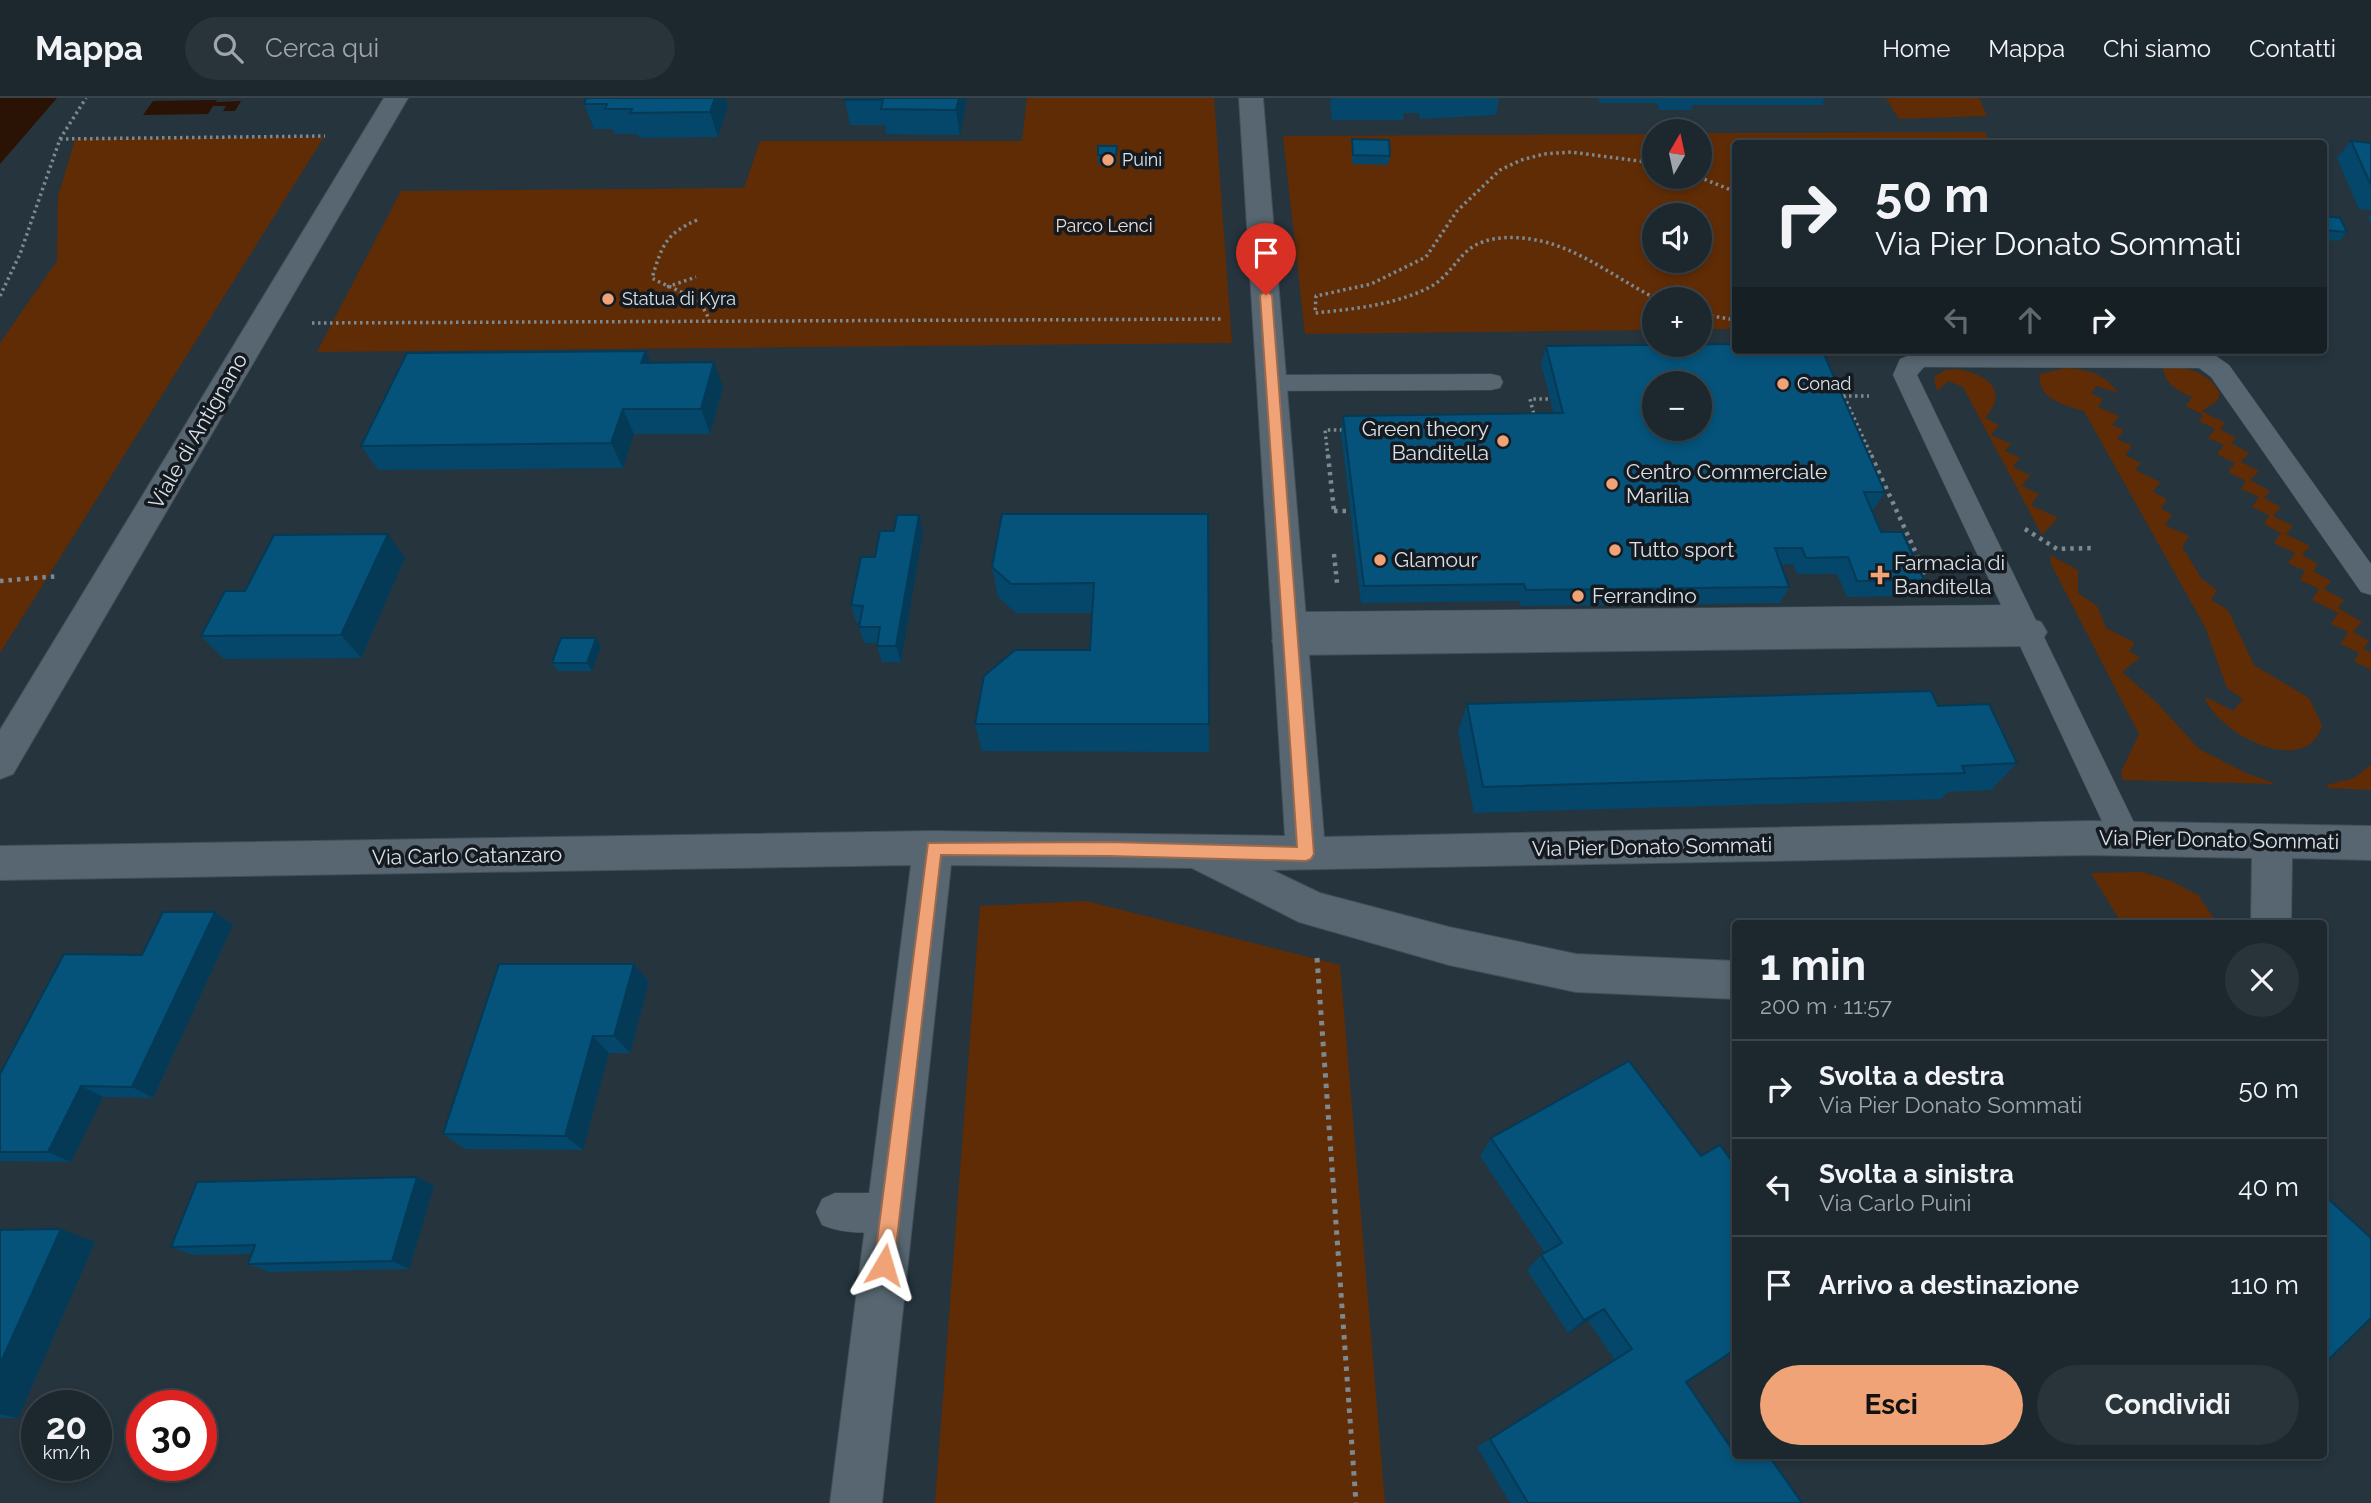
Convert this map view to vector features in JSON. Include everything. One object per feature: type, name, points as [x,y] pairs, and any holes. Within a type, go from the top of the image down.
[{"type":"street","name":"Viale di Antignano","points":[[0,764],[396,98]]},
{"type":"street","points":[[1251,98],[1306,854]]},
{"type":"street","points":[[1289,632],[2025,624]]},
{"type":"street","name":"Via Pier Donato Sommati","points":[[933,848],[1306,854],[2126,839],[2371,843]]},
{"type":"street","points":[[2271,920],[2272,840]]},
{"type":"street","points":[[856,1503],[933,848]]},
{"type":"street","name":"Via Carlo Catanzaro","points":[[0,863],[933,848]]},
{"type":"street","points":[[1196,852],[1313,909],[1449,946],[1576,974],[1732,980]]},
{"type":"lane","points":[[2126,839],[1906,375],[1909,365],[1920,359],[2190,358],[2207,362],[2220,371],[2371,585]]},
{"type":"lane","points":[[1271,383],[1491,382]]},
{"type":"lane","points":[[835,1212],[890,1212]]},
{"type":"path","points":[[0,296],[20,254],[60,139],[86,98]]},
{"type":"path","points":[[60,139],[328,136]]},
{"type":"path","points":[[1642,161],[1571,152],[1544,154],[1521,160],[1500,170],[1457,211],[1426,257],[1371,284],[1316,296],[1315,313],[1362,308],[1415,293],[1442,280],[1467,251],[1478,244],[1502,239],[1526,238],[1551,243],[1575,253],[1642,291]]},
{"type":"path","points":[[1712,182],[1732,190]]},
{"type":"path","points":[[697,220],[679,228],[665,239],[652,278],[701,302],[709,311],[709,321]]},
{"type":"path","points":[[666,287],[696,277]]},
{"type":"path","points":[[1712,316],[1732,319]]},
{"type":"path","points":[[341,323],[1210,319]]},
{"type":"path","points":[[1537,428],[1530,399],[1550,399]]},
{"type":"path","points":[[1335,511],[1325,430],[1352,430]]},
{"type":"path","points":[[2014,522],[2057,549],[2092,548]]},
{"type":"path","points":[[0,581],[63,576]]},
{"type":"path","points":[[1313,909],[1356,1503]]},
{"type":"green space","name":"Parco Lenci","points":[[1027,98],[1214,98],[1232,343],[317,352],[401,191],[744,188],[760,141],[1022,141]]},
{"type":"green space","points":[[1886,98],[1979,98],[1987,116],[1899,119]]},
{"type":"green space","points":[[1985,132],[1989,140],[1732,140],[1732,329],[1712,329],[1712,287],[1642,287],[1642,330],[1305,334],[1283,136],[1642,134],[1642,189],[1712,189],[1712,133]]},
{"type":"green space","points":[[324,137],[0,653],[0,343],[57,261],[58,197],[75,139]]},
{"type":"green space","points":[[2174,367],[2201,374],[2216,387],[2220,394],[2217,401],[2202,411],[2225,423],[2220,429],[2236,438],[2231,443],[2249,453],[2241,462],[2259,471],[2250,480],[2270,491],[2264,498],[2281,507],[2273,516],[2293,526],[2286,534],[2310,546],[2302,555],[2318,564],[2313,571],[2331,581],[2324,589],[2344,600],[2338,608],[2362,622],[2353,632],[2369,641],[2363,648],[2371,653],[2371,670],[2354,661],[2359,653],[2341,644],[2348,632],[2331,624],[2338,613],[2312,600],[2319,589],[2300,580],[2305,571],[2288,563],[2295,553],[2274,543],[2281,533],[2264,524],[2269,515],[2252,507],[2259,497],[2241,489],[2246,481],[2228,472],[2235,463],[2217,454],[2224,445],[2208,438],[2215,429],[2199,421],[2203,415],[2186,406],[2192,397],[2169,383],[2163,368]]},
{"type":"green space","points":[[2065,368],[2102,377],[2118,393],[2096,386],[2091,393],[2103,399],[2098,407],[2119,416],[2112,425],[2124,430],[2117,439],[2132,446],[2125,455],[2141,463],[2135,470],[2160,482],[2153,492],[2167,499],[2161,509],[2172,514],[2165,525],[2189,536],[2182,547],[2202,579],[2217,590],[2211,600],[2228,610],[2254,665],[2309,698],[2322,725],[2313,741],[2299,749],[2282,750],[2262,745],[2243,736],[2212,710],[2204,696],[2233,711],[2243,699],[2227,688],[2205,627],[2084,411],[2053,400],[2043,389],[2040,374]]},
{"type":"green space","points":[[1958,369],[1978,375],[1992,385],[1995,399],[1985,418],[1999,425],[1991,435],[2011,444],[2005,451],[2020,458],[2013,467],[2030,475],[2022,486],[2039,494],[2031,505],[2058,518],[2042,535],[1963,387],[1948,381],[1937,391],[1934,377],[1945,370]]},
{"type":"green space","points":[[2050,555],[2078,570],[2078,593],[2097,606],[2106,628],[2135,643],[2129,651],[2140,657],[2122,672],[2156,702],[2199,749],[2246,773],[2276,784],[2123,780],[2121,772],[2139,734],[2051,564]]},
{"type":"green space","points":[[2371,765],[2371,790],[2328,788],[2327,785],[2354,778]]},
{"type":"green space","points":[[2142,872],[2171,881],[2198,895],[2215,920],[2120,920],[2091,873]]},
{"type":"green space","points":[[1086,901],[1340,965],[1385,1503],[935,1503],[980,906]]},
{"type":"shaded area","points":[[0,98],[57,98],[0,164]]},
{"type":"shaded area","points":[[217,100],[216,102],[241,101],[235,111],[223,111],[226,106],[213,106],[208,114],[143,115],[153,101]]},
{"type":"building","points":[[586,98],[715,98],[710,112],[630,113],[632,109],[605,109],[607,104],[584,104]]},
{"type":"building","points":[[959,98],[956,110],[881,109],[883,100],[845,100]]},
{"type":"building","points":[[1352,139],[1389,140],[1390,156],[1353,155]]},
{"type":"building","points":[[2351,141],[2371,143],[2371,185]]},
{"type":"building","points":[[1098,146],[1117,146],[1116,155],[1098,155]]},
{"type":"building","points":[[2327,216],[2340,218],[2347,232],[2327,230]]},
{"type":"building","points":[[1712,344],[1732,344],[1732,354],[1824,354],[1885,492],[1864,492],[1881,532],[1902,532],[1924,580],[1857,581],[1848,557],[1806,558],[1802,548],[1775,548],[1789,587],[1526,590],[1524,584],[1364,586],[1343,416],[1563,413],[1546,346],[1642,345],[1642,357],[1712,357]]},
{"type":"building","points":[[646,351],[641,363],[714,362],[701,409],[623,409],[611,443],[361,446],[407,353]]},
{"type":"building","points":[[1002,514],[1208,514],[1209,724],[975,724],[984,676],[1015,650],[1090,650],[1094,583],[1011,584],[992,567]]},
{"type":"building","points":[[897,515],[919,515],[896,646],[877,646],[880,627],[859,627],[863,606],[851,605],[861,557],[875,557],[880,531],[894,531]]},
{"type":"building","points":[[388,534],[341,635],[201,636],[225,591],[245,591],[274,535]]},
{"type":"building","points":[[561,638],[596,638],[587,663],[552,663]]},
{"type":"building","points":[[1931,691],[1938,706],[1989,704],[2017,763],[1962,766],[1965,773],[1483,787],[1467,704]]},
{"type":"building","points":[[163,912],[215,912],[132,1087],[81,1086],[48,1152],[0,1152],[0,1074],[64,954],[142,955]]},
{"type":"building","points":[[499,964],[634,964],[614,1036],[593,1036],[565,1136],[443,1134]]},
{"type":"building","points":[[1629,1061],[1701,1156],[1720,1145],[1732,1162],[1732,1352],[1686,1382],[1732,1449],[1732,1459],[1771,1459],[1802,1503],[1528,1503],[1490,1439],[1632,1349],[1604,1309],[1584,1320],[1541,1255],[1562,1243],[1491,1138]]},
{"type":"building","points":[[417,1177],[392,1261],[248,1264],[255,1245],[171,1247],[197,1182]]},
{"type":"building","points":[[2327,1198],[2371,1238],[2371,1318],[2327,1361]]},
{"type":"building","points":[[61,1229],[0,1364],[0,1230]]},
{"type":"place","name":"Puini","points":[[1108,160]]},
{"type":"place","name":"Statua di Kyra","points":[[608,299]]},
{"type":"place","name":"Conad","points":[[1783,384]]},
{"type":"place","name":"Green theory Banditella","points":[[1503,441]]},
{"type":"place","name":"Centro Commerciale Marilia","points":[[1612,484]]},
{"type":"place","name":"Tutto sport","points":[[1615,550]]},
{"type":"place","name":"Glamour","points":[[1380,560]]},
{"type":"place","name":"Farmacia di Banditella","points":[[1880,575]]},
{"type":"place","name":"Ferrandino","points":[[1578,596]]},
{"type":"route","points":[[884,1265],[933,848],[1306,854],[1266,295]]}]
